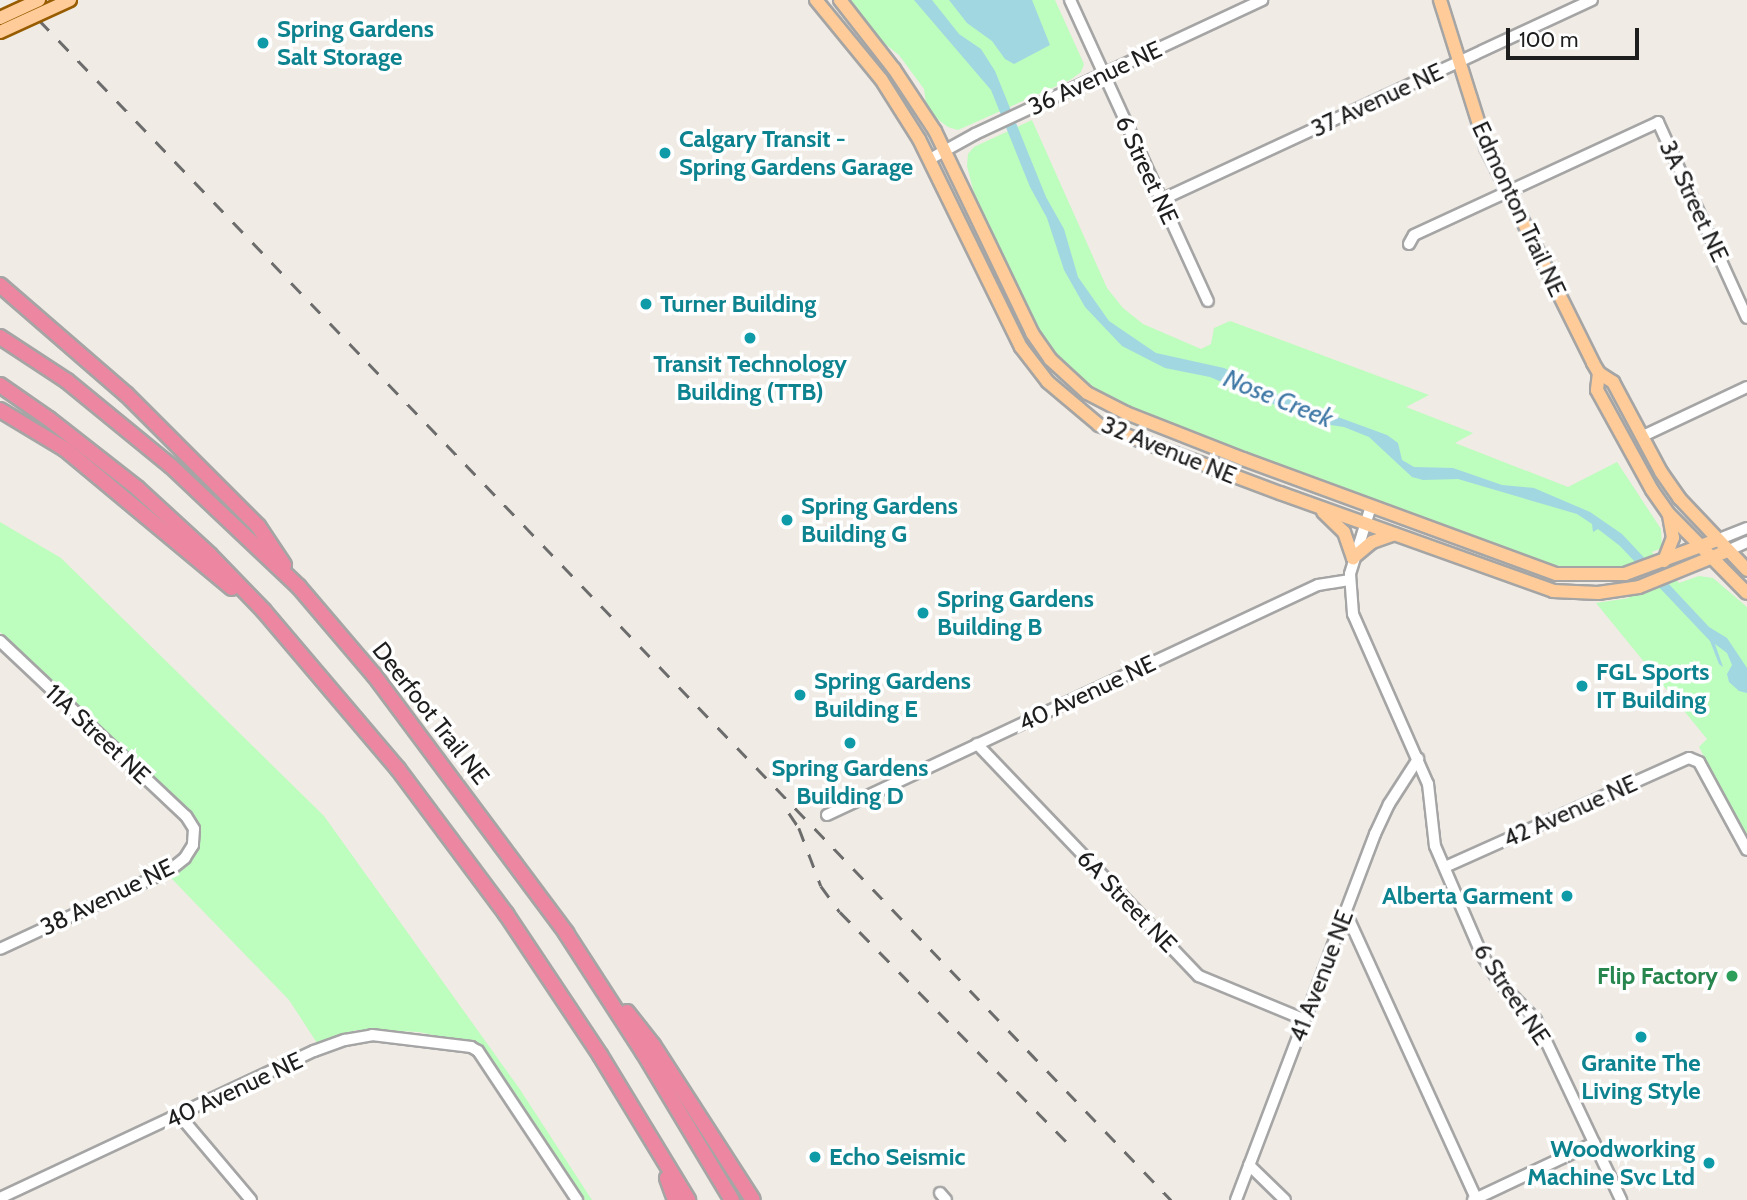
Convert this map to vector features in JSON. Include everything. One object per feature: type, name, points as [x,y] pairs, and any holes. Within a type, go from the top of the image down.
[{"type":"highway","points":[[0,285],[126,394],[258,526],[299,587]]},
{"type":"highway","name":"Deerfoot Trail NE","points":[[0,337],[66,381],[171,466],[299,587],[374,675],[566,933],[643,1052],[732,1200]]},
{"type":"highway","points":[[0,385],[49,418],[137,488],[210,555],[264,611],[398,769],[506,914],[655,1144],[688,1200]]},
{"type":"highway","points":[[0,410],[65,449],[210,572],[264,611]]},
{"type":"highway","points":[[566,933],[653,1045],[753,1200]]},
{"type":"highway","points":[[655,1144],[676,1200]]},
{"type":"main road","points":[[0,18],[39,0]]},
{"type":"main road","points":[[0,33],[70,0]]},
{"type":"main road","name":"32 Avenue NE","points":[[816,0],[881,79],[930,159],[1021,347],[1048,382],[1099,425],[1553,591],[1598,593],[1639,587],[1674,575],[1727,551]]},
{"type":"main road","name":"32 Avenue NE","points":[[840,0],[894,69],[946,150],[1032,333],[1050,359],[1087,394],[1138,418],[1556,574],[1625,573],[1717,540]]},
{"type":"main road","name":"Edmonton Trail NE","points":[[1440,0],[1478,125],[1508,192],[1599,373],[1612,382],[1661,472],[1679,498],[1747,570]]},
{"type":"main road","name":"Edmonton Trail NE","points":[[1599,373],[1597,390],[1634,460],[1668,513],[1747,593]]},
{"type":"main road","points":[[1314,505],[1345,532],[1353,558],[1372,541],[1395,534]]},
{"type":"main road","points":[[1664,561],[1673,538],[1668,513]]},
{"type":"street","name":"6 Street NE","points":[[1070,0],[1208,301]]},
{"type":"street","name":"36 Avenue NE","points":[[930,159],[975,134],[1262,0]]},
{"type":"street","name":"37 Avenue NE","points":[[1161,200],[1592,0]]},
{"type":"street","name":"3A Street NE","points":[[1508,192],[1658,122],[1747,318]]},
{"type":"street","points":[[1409,244],[1414,235],[1508,192]]},
{"type":"street","points":[[1643,436],[1747,387]]},
{"type":"street","name":"6 Street NE","points":[[1371,506],[1353,558],[1349,580],[1357,628],[1418,759],[1429,788],[1434,841],[1482,955],[1500,983],[1536,1020],[1621,1200]]},
{"type":"street","points":[[1717,540],[1747,528]]},
{"type":"street","points":[[1727,551],[1747,542]]},
{"type":"street","name":"40 Avenue NE","points":[[827,815],[1318,584],[1349,580]]},
{"type":"street","name":"11A Street NE","points":[[1,644],[186,816],[194,829]]},
{"type":"street","name":"6A Street NE","points":[[977,744],[1199,976],[1303,1019]]},
{"type":"street","name":"42 Avenue NE","points":[[1445,867],[1689,758],[1696,758],[1747,850]]},
{"type":"street","name":"41 Avenue NE","points":[[1236,1200],[1375,834],[1389,804],[1418,759]]},
{"type":"street","name":"38 Avenue NE","points":[[0,949],[170,870],[186,858],[193,845],[194,829]]},
{"type":"street","points":[[1346,913],[1475,1199],[1594,1143]]},
{"type":"street","name":"40 Avenue NE","points":[[0,1198],[345,1040],[372,1035],[471,1047],[478,1051],[578,1200]]},
{"type":"street","points":[[180,1116],[251,1200]]},
{"type":"street","points":[[1250,1165],[1285,1200]]},
{"type":"green space","points":[[848,0],[1055,0],[1084,64],[1081,72],[1070,80],[958,130],[948,127],[936,118],[926,103],[924,89],[899,55],[884,43]]},
{"type":"green space","points":[[1032,120],[1107,288],[1123,308],[1143,324],[1201,349],[1211,344],[1214,328],[1230,321],[1429,395],[1406,407],[1473,433],[1455,443],[1568,487],[1617,462],[1661,529],[1662,548],[1652,552],[1679,583],[1699,576],[1713,578],[1747,607],[1747,836],[1699,747],[1707,739],[1596,603],[1629,598],[1608,566],[1577,569],[1544,563],[1394,509],[1111,400],[1062,363],[1035,327],[1018,293],[974,193],[967,166],[968,154],[974,147]]},
{"type":"green space","points":[[0,522],[61,558],[324,816],[519,1088],[592,1200],[585,1200],[479,1045],[419,1032],[380,1030],[356,1030],[317,1043],[289,1000],[171,878],[186,867],[197,848],[190,814],[0,632]]},
{"type":"water","name":"Nose Creek","points":[[914,0],[932,0],[959,34],[981,49],[995,71],[1046,197],[1064,229],[1078,277],[1109,321],[1156,353],[1224,368],[1283,397],[1387,435],[1398,443],[1402,460],[1414,467],[1453,468],[1502,485],[1534,488],[1590,512],[1622,534],[1709,627],[1727,638],[1747,668],[1747,693],[1739,691],[1729,682],[1727,674],[1732,665],[1727,653],[1715,644],[1723,667],[1719,664],[1710,641],[1620,546],[1598,529],[1593,532],[1592,524],[1577,514],[1458,479],[1423,480],[1412,477],[1369,437],[1344,427],[1317,423],[1210,377],[1165,368],[1122,346],[1085,307],[1064,270],[1047,218],[1030,187],[991,90]]},
{"type":"water","points":[[949,0],[1032,0],[1050,45],[1014,64],[1005,59],[992,41],[967,23]]},
{"type":"railway","points":[[20,0],[1171,1200]]},
{"type":"railway","points":[[789,813],[799,828],[821,886],[840,912],[1075,1150]]},
{"type":"place","name":"Spring Gardens Salt Storage","points":[[263,43]]},
{"type":"place","name":"Calgary Transit - Spring Gardens Garage","points":[[665,153]]},
{"type":"place","name":"Turner Building","points":[[646,304]]},
{"type":"place","name":"Transit Technology Building (TTB)","points":[[750,338]]},
{"type":"place","name":"Spring Gardens Building G","points":[[787,520]]},
{"type":"place","name":"Spring Gardens Building B","points":[[923,613]]},
{"type":"place","name":"FGL Sports IT Building","points":[[1582,686]]},
{"type":"place","name":"Spring Gardens Building E","points":[[800,695]]},
{"type":"place","name":"Spring Gardens Building D","points":[[850,743]]},
{"type":"place","name":"Alberta Garment","points":[[1567,896]]},
{"type":"place","name":"Flip Factory","points":[[1732,976]]},
{"type":"place","name":"Granite The Living Style","points":[[1641,1037]]},
{"type":"place","name":"Echo Seismic","points":[[815,1157]]},
{"type":"place","name":"Woodworking Machine Svc Ltd","points":[[1709,1163]]}]
